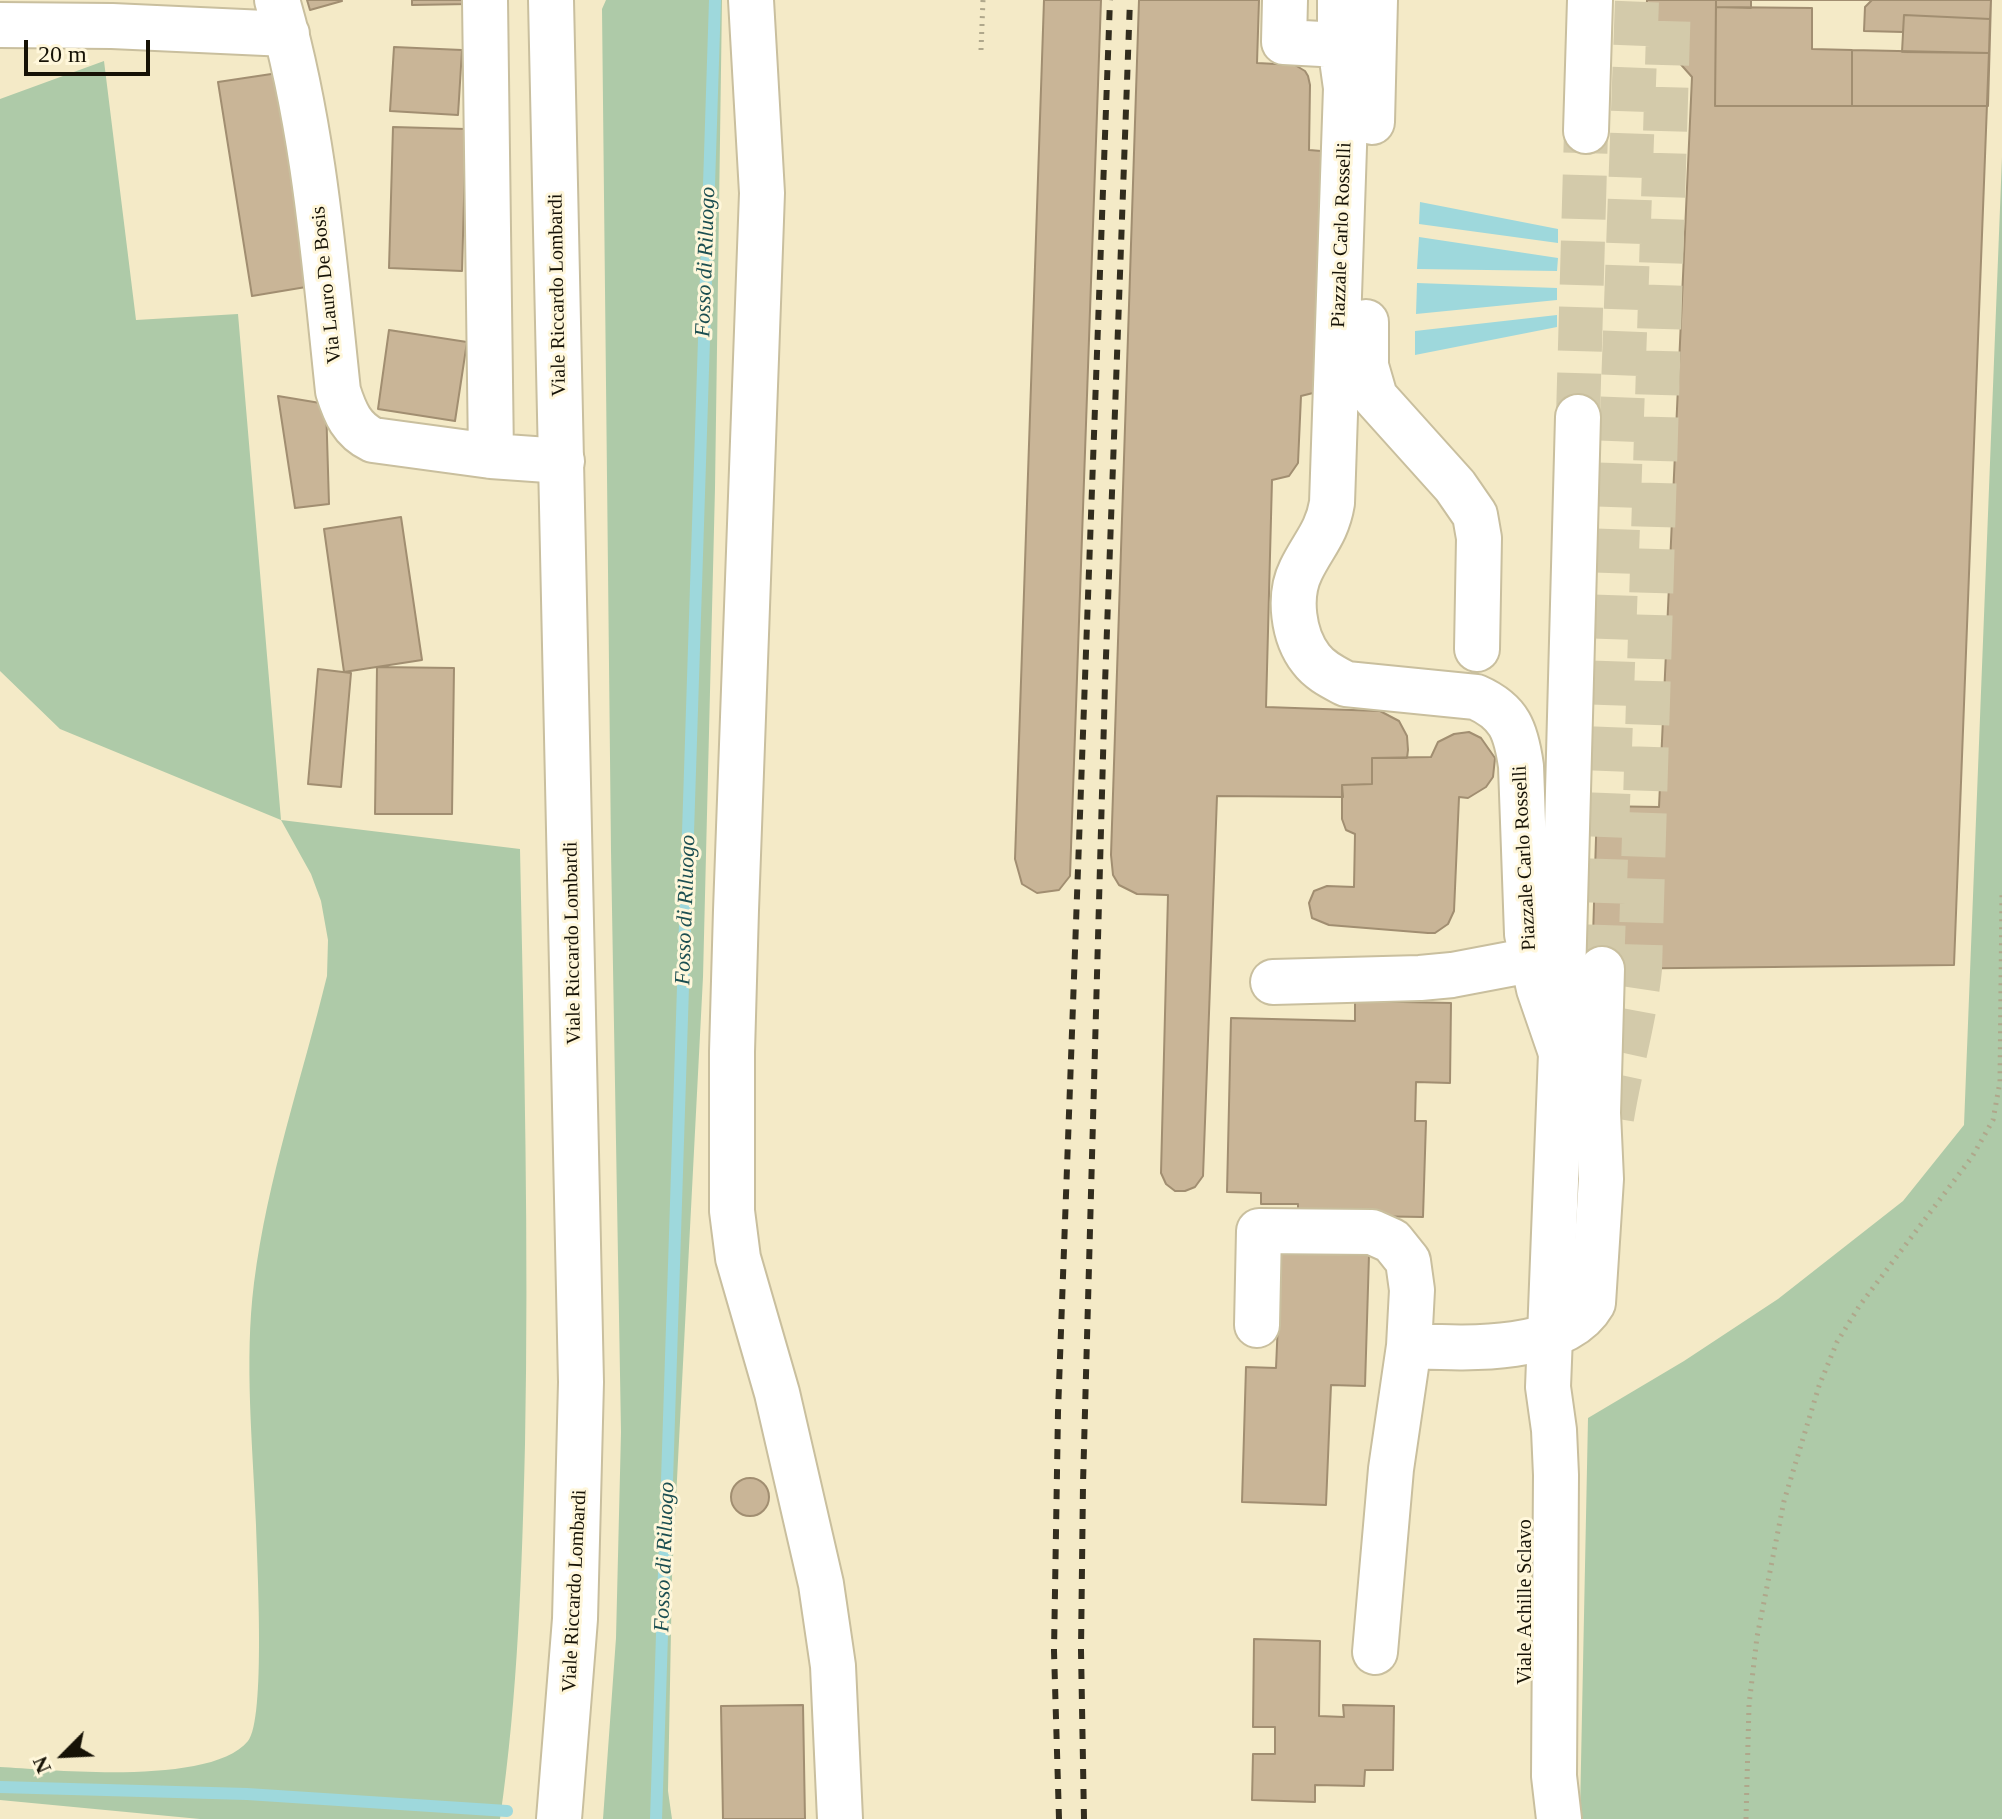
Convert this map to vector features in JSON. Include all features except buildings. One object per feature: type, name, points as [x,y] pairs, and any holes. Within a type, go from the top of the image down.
[{"type":"main road","points":[[485,0],[491,456]]},
{"type":"main road","name":"Viale Riccardo Lombardi","points":[[551,0],[581,1437],[575,1619],[559,1819]]},
{"type":"main road","name":"Viale Riccardo Lombardi","points":[[553,66],[571,0]]},
{"type":"main road","points":[[751,0],[762,193],[735,925],[732,1211],[738,1258],[777,1393],[821,1584],[833,1666],[840,1819]]},
{"type":"main road","points":[[1285,0],[1284,42],[1340,45]]},
{"type":"main road","name":"Piazzale Carlo Rosselli","points":[[1340,0],[1340,45],[1346,88],[1332,503],[1329,521],[1300,571],[1294,604],[1299,637],[1310,659],[1328,675],[1346,684],[1476,697],[1495,706],[1510,722],[1518,742],[1521,766],[1525,912],[1531,960],[1561,1053]]},
{"type":"main road","points":[[1375,0],[1366,366],[1375,397],[1455,486],[1475,515],[1479,538],[1477,649]]},
{"type":"main road","points":[[1586,131],[1590,0]]},
{"type":"main road","points":[[0,25],[112,26],[282,17]]},
{"type":"main road","name":"Via Lauro De Bosis","points":[[282,17],[307,127],[338,391],[347,417],[362,435],[373,440],[491,456],[562,461]]},
{"type":"main road","name":"Piazzale Carlo Rosselli","points":[[1561,1053],[1578,417]]},
{"type":"main road","points":[[1273,982],[1420,978],[1531,960]]},
{"type":"main road","points":[[1409,1346],[1482,1348],[1550,1335],[1565,1330],[1584,1317],[1593,1303],[1601,1179],[1598,1113],[1602,969]]},
{"type":"main road","name":"Viale Achille Sclavo","points":[[1559,1819],[1554,1776],[1556,1475],[1548,1387],[1561,1053]]},
{"type":"main road","points":[[1257,1325],[1259,1231],[1372,1232],[1392,1241],[1408,1261],[1412,1290],[1409,1346],[1388,1500],[1375,1652]]},
{"type":"main road","name":"Viale Achille Sclavo","points":[[1530,1819],[1525,1697],[1527,1486],[1532,1439],[1548,1387]]},
{"type":"path","points":[[981,50],[983,0]]},
{"type":"path","points":[[1746,1819],[1749,1705],[1759,1624],[1784,1501],[1819,1386],[1837,1342],[1860,1305],[1972,1157],[1993,1120],[2000,1082],[2002,893]]},
{"type":"green space","points":[[606,0],[722,0],[715,488],[703,977],[672,1576],[668,1791],[672,1819],[603,1819],[616,1638],[621,1432],[602,9]]},
{"type":"green space","points":[[104,61],[136,320],[238,314],[281,820],[60,729],[0,671],[0,99]]},
{"type":"green space","points":[[2002,157],[2002,1819],[1582,1819],[1588,1418],[1684,1361],[1778,1299],[1903,1201],[1964,1125]]},
{"type":"green space","points":[[281,820],[520,849],[526,1220],[525,1444],[515,1679],[500,1819],[200,1819],[0,1800],[0,1767],[92,1772],[168,1770],[229,1755],[248,1741],[254,1727],[259,1639],[249,1374],[251,1313],[267,1206],[327,976],[328,940],[321,901],[311,874]]},
{"type":"water","points":[[1420,202],[1558,229],[1558,243],[1419,224]]},
{"type":"water","points":[[1419,237],[1558,258],[1557,271],[1417,269]]},
{"type":"water","points":[[1417,283],[1557,288],[1557,300],[1416,314]]},
{"type":"water","points":[[1557,315],[1557,327],[1415,355],[1415,331]]},
{"type":"waterway","name":"Fosso di Riluogo","points":[[656,1819],[715,0]]},
{"type":"waterway","points":[[0,1787],[247,1794],[507,1811]]},
{"type":"tunnel","points":[[1602,969],[1637,0]]},
{"type":"tunnel","points":[[1612,1118],[1640,969],[1669,0]]},
{"type":"tunnel","points":[[1578,417],[1586,131]]},
{"type":"railway","points":[[1059,1819],[1054,1651],[1058,1412],[1110,0]]},
{"type":"railway","points":[[1084,1819],[1081,1650],[1083,1484],[1105,684],[1130,0]]}]
